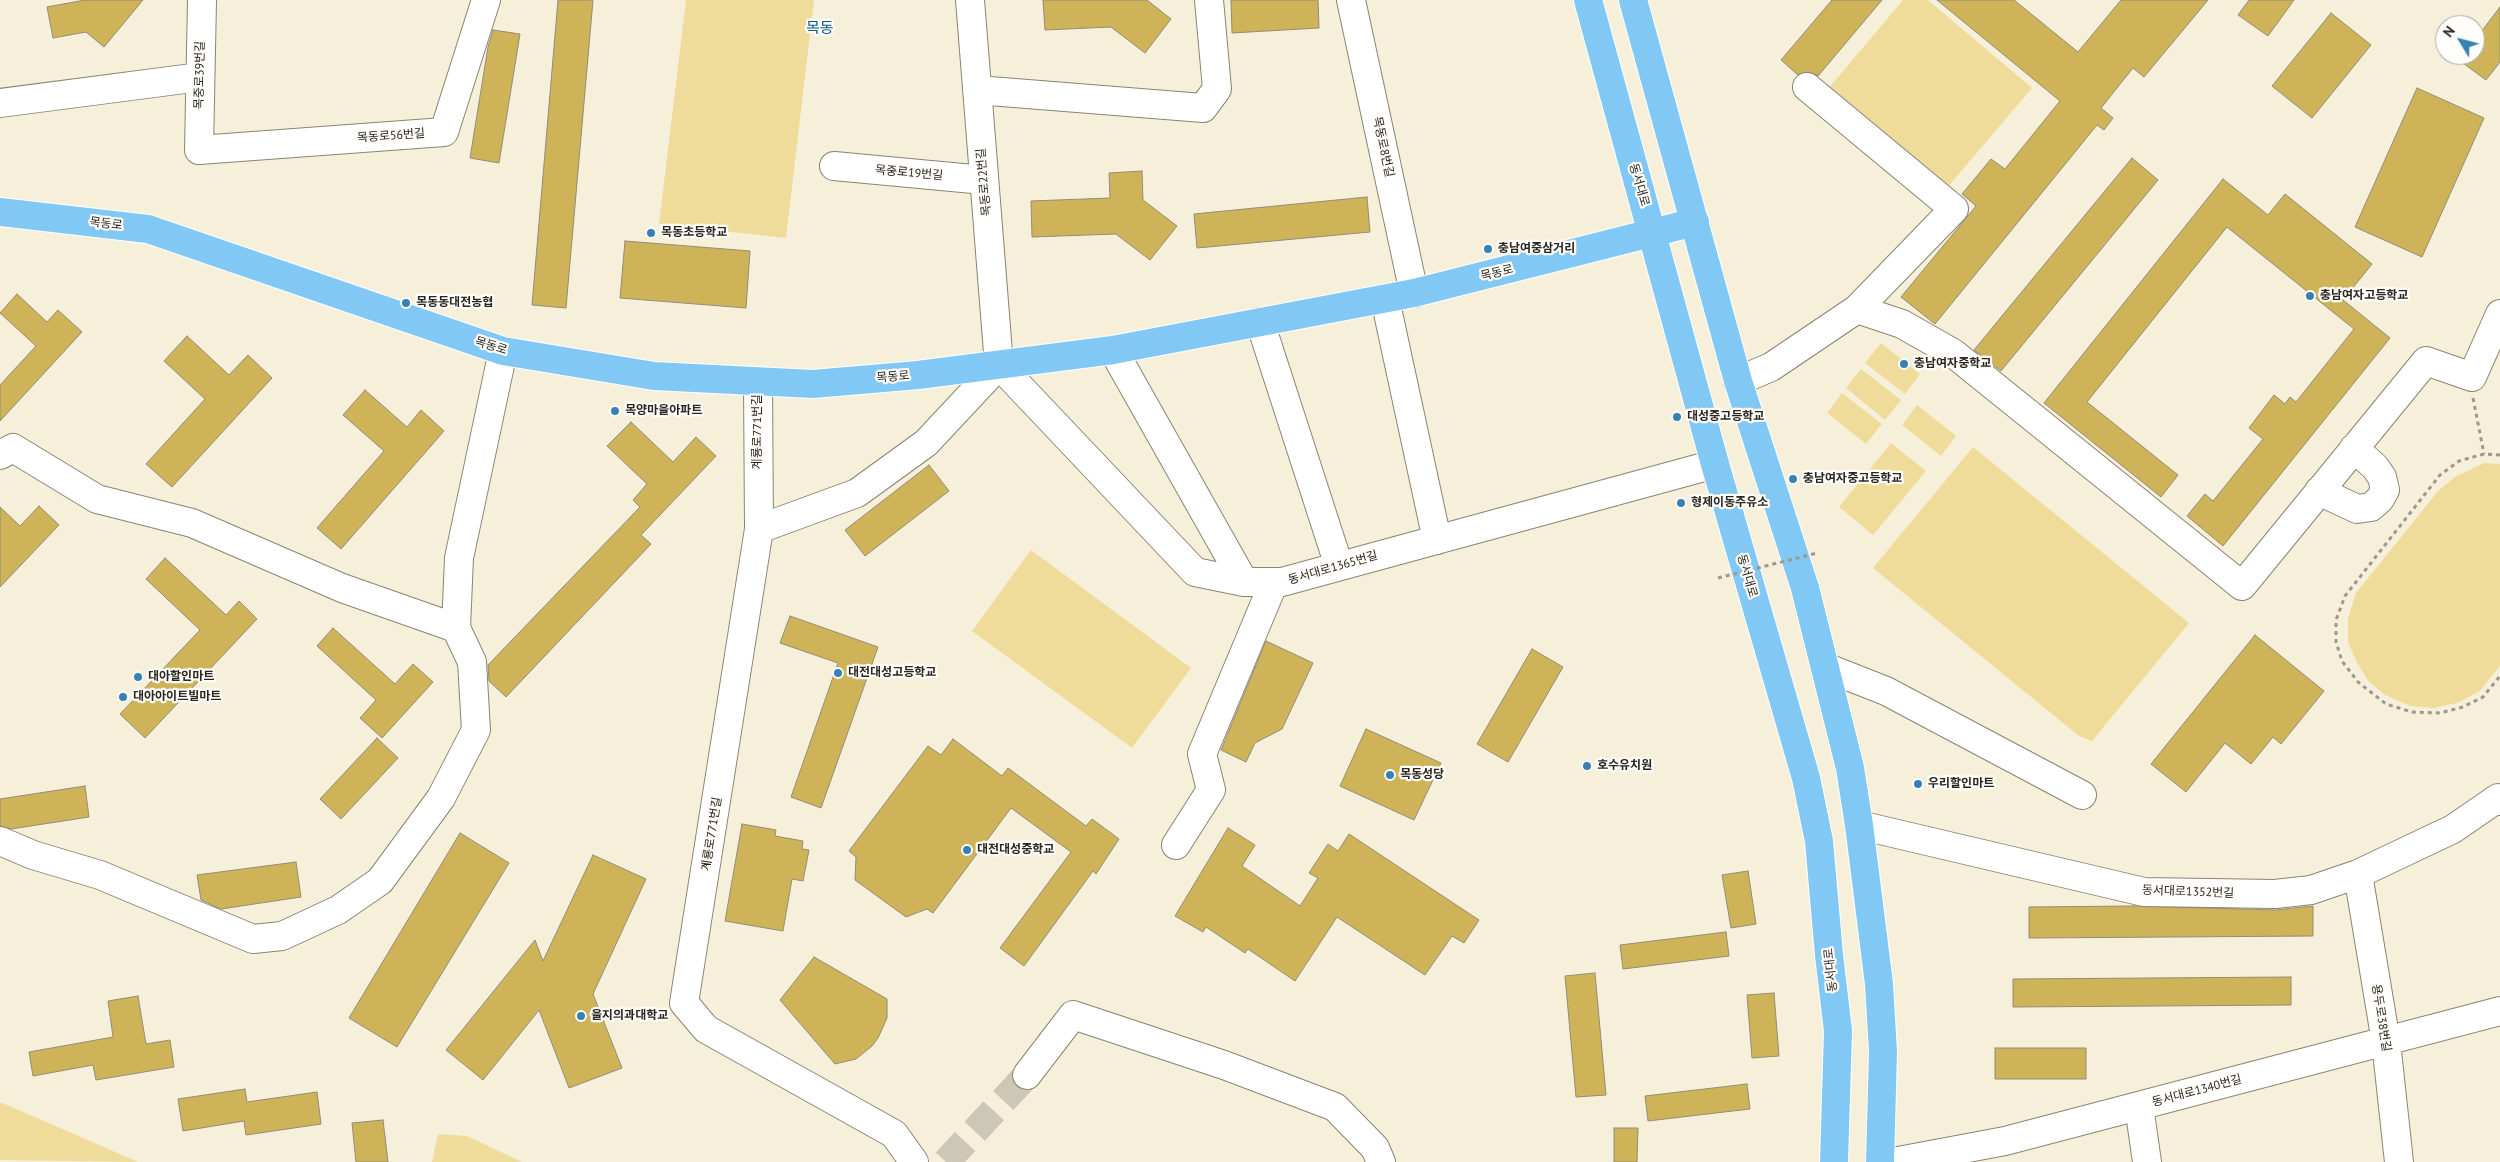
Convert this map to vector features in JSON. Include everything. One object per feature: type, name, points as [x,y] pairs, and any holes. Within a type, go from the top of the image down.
[{"type":"main road","name":"동서대로","points":[[1588,0],[1715,464],[1806,778],[1819,841],[1838,1031],[1834,1162]]},
{"type":"main road","points":[[1633,0],[1738,381],[1805,588],[1850,768],[1879,984],[1882,1052],[1880,1162]]},
{"type":"main road","name":"목동로","points":[[0,212],[148,229],[503,351],[654,376],[813,384],[999,365],[1112,350],[1414,293],[1695,222]]},
{"type":"street","name":"목중로39번길","points":[[199,150],[202,0]]},
{"type":"street","name":"목동로56번길","points":[[199,150],[444,132],[486,0]]},
{"type":"street","name":"목동로22번길","points":[[970,0],[999,365]]},
{"type":"street","points":[[977,90],[1203,108],[1217,89],[1209,0]]},
{"type":"street","name":"목동로8번길","points":[[1351,0],[1414,293]]},
{"type":"street","points":[[0,103],[200,76]]},
{"type":"street","points":[[1738,381],[1771,367],[1857,309],[1954,210],[1807,87]]},
{"type":"street","name":"목중로19번길","points":[[834,166],[984,180]]},
{"type":"street","points":[[1385,299],[1436,540]]},
{"type":"street","points":[[1857,309],[1902,324],[1953,353],[2242,586],[2426,361],[2472,377],[2500,314]]},
{"type":"street","points":[[1260,322],[1339,566]]},
{"type":"street","points":[[1112,350],[1244,582]]},
{"type":"street","points":[[0,841],[33,855],[100,875],[253,939],[282,936],[338,910],[380,881],[441,798],[476,730],[472,662],[456,628],[459,558],[503,351]]},
{"type":"street","points":[[759,529],[857,493],[926,442],[999,365]]},
{"type":"street","name":"동서대로1365번길","points":[[999,365],[1195,572],[1244,582],[1282,582],[1715,464]]},
{"type":"street","name":"계룡로771번길","points":[[758,382],[759,529],[684,1003],[706,1029],[894,1134],[914,1162]]},
{"type":"street","points":[[0,455],[13,448],[97,499],[192,523],[342,588],[456,628]]},
{"type":"street","points":[[2319,491],[2357,509],[2371,508],[2380,500],[2385,490],[2382,477],[2375,467],[2354,448]]},
{"type":"street","points":[[1176,846],[1211,790],[1202,754],[1274,582]]},
{"type":"street","points":[[1825,667],[1886,691],[2082,795]]},
{"type":"street","name":"동서대로1352번길","points":[[1859,824],[2144,892],[2274,894],[2311,890],[2358,874],[2453,829],[2499,799]]},
{"type":"street","name":"용두로38번길","points":[[2358,874],[2386,1042],[2399,1162]]},
{"type":"street","name":"동서대로1340번길","points":[[1893,1162],[2008,1151],[2139,1106],[2500,1011]]},
{"type":"street","points":[[1027,1075],[1073,1015],[1224,1065],[1335,1107],[1375,1148],[1381,1162]]},
{"type":"street","points":[[2139,1106],[2148,1162]]},
{"type":"path","points":[[2472,377],[2474,409],[2484,454]]},
{"type":"path","points":[[2500,455],[2484,454],[2459,461],[2440,475],[2345,596],[2336,620],[2336,642],[2342,661],[2358,682],[2386,704],[2412,712],[2440,713],[2463,707],[2483,697],[2500,676]]},
{"type":"path","points":[[1718,578],[1817,553]]},
{"type":"shaded area","points":[[686,0],[814,0],[786,238],[659,224]]},
{"type":"shaded area","points":[[1903,0],[1928,0],[2032,88],[1946,189],[1828,89]]},
{"type":"shaded area","points":[[1881,343],[1920,374],[1905,394],[1865,363]]},
{"type":"shaded area","points":[[1861,369],[1901,400],[1885,420],[1846,388]]},
{"type":"shaded area","points":[[1842,393],[1882,424],[1866,444],[1827,413]]},
{"type":"shaded area","points":[[1917,405],[1956,436],[1941,456],[1902,425]]},
{"type":"shaded area","points":[[1891,443],[1926,471],[1873,535],[1839,507]]},
{"type":"shaded area","points":[[1973,447],[2189,623],[2092,741],[2079,736],[1873,568]]},
{"type":"shaded area","points":[[2484,463],[2500,464],[2500,666],[2480,691],[2457,703],[2434,708],[2410,706],[2385,695],[2369,682],[2357,663],[2348,642],[2348,618],[2356,593],[2438,491],[2455,477]]},
{"type":"shaded area","points":[[1031,550],[1191,668],[1132,748],[972,631]]},
{"type":"shaded area","points":[[0,1102],[74,1134],[138,1162],[0,1160]]},
{"type":"shaded area","points":[[438,1134],[467,1136],[522,1162],[432,1162]]},
{"type":"building","points":[[85,0],[143,0],[104,47],[86,32],[53,38],[47,7]]},
{"type":"building","points":[[558,0],[593,0],[566,308],[532,305]]},
{"type":"building","points":[[1043,0],[1147,0],[1171,19],[1145,53],[1111,27],[1045,30]]},
{"type":"building","points":[[1231,0],[1318,0],[1319,28],[1232,33]]},
{"type":"building","points":[[1832,0],[1882,0],[1818,76],[1809,72],[1798,75],[1781,60]]},
{"type":"building","points":[[1937,0],[2014,0],[2078,52],[2121,0],[2208,0],[2144,77],[2133,68],[2101,108],[2113,118],[2104,130],[2097,125],[1935,324],[1901,297],[1976,206],[1962,194],[1991,159],[2005,169],[2060,101]]},
{"type":"building","points":[[2249,0],[2294,0],[2268,36],[2238,15]]},
{"type":"building","points":[[2500,7],[2500,62],[2486,80],[2466,65],[2485,65],[2485,27]]},
{"type":"building","points":[[2331,13],[2371,45],[2312,118],[2272,86]]},
{"type":"building","points":[[493,30],[520,34],[499,163],[470,158],[488,47]]},
{"type":"building","points":[[2417,88],[2484,118],[2422,257],[2355,227]]},
{"type":"building","points":[[2132,158],[2158,180],[2001,371],[1974,350]]},
{"type":"building","points":[[1142,171],[1143,200],[1177,226],[1150,260],[1116,234],[1032,237],[1031,201],[1110,198],[1109,173]]},
{"type":"building","points":[[2223,179],[2268,215],[2285,194],[2372,264],[2343,300],[2390,338],[2223,546],[2187,516],[2205,494],[2213,501],[2263,439],[2249,428],[2274,395],[2285,404],[2290,397],[2296,402],[2354,329],[2227,227],[2087,402],[2178,475],[2161,497],[2044,403]]},
{"type":"building","points":[[1367,197],[1370,232],[1197,248],[1194,214]]},
{"type":"building","points":[[625,241],[750,251],[746,308],[620,298]]},
{"type":"building","points":[[17,294],[47,322],[58,310],[82,332],[0,421],[0,385],[36,346],[0,313]]},
{"type":"building","points":[[187,336],[229,375],[248,355],[272,378],[172,487],[146,464],[205,399],[164,361]]},
{"type":"building","points":[[365,390],[407,427],[421,410],[444,431],[341,549],[317,528],[384,451],[343,415]]},
{"type":"building","points":[[631,422],[673,462],[696,437],[716,456],[641,535],[651,544],[506,697],[489,681],[488,665],[640,507],[633,500],[647,484],[607,446]]},
{"type":"building","points":[[929,465],[949,491],[865,556],[845,530]]},
{"type":"building","points":[[39,506],[59,525],[0,587],[0,507],[20,526]]},
{"type":"building","points":[[165,558],[226,615],[239,601],[257,619],[145,738],[120,714],[200,630],[146,579]]},
{"type":"building","points":[[790,616],[878,647],[821,808],[791,797],[838,663],[780,643]]},
{"type":"building","points":[[333,628],[395,684],[413,664],[433,682],[382,738],[360,718],[376,700],[317,646]]},
{"type":"building","points":[[2255,635],[2324,691],[2281,744],[2273,737],[2251,764],[2225,743],[2186,792],[2151,764]]},
{"type":"building","points":[[1266,641],[1313,663],[1282,729],[1255,743],[1246,762],[1221,750]]},
{"type":"building","points":[[1532,649],[1563,667],[1508,762],[1477,744]]},
{"type":"building","name":"목동성당","points":[[1366,729],[1441,763],[1414,820],[1340,786]]},
{"type":"building","points":[[377,738],[398,758],[341,819],[320,799]]},
{"type":"building","points":[[953,739],[1002,776],[1008,768],[1086,826],[1092,819],[1119,839],[1096,874],[1093,871],[1024,966],[1000,948],[1071,852],[1011,808],[933,913],[927,909],[906,917],[855,880],[856,857],[849,851],[928,746],[941,755]]},
{"type":"building","points":[[85,786],[89,817],[11,829],[0,826],[0,799]]},
{"type":"building","points":[[742,824],[776,830],[775,836],[803,841],[802,849],[809,850],[803,881],[792,879],[783,931],[725,921]]},
{"type":"building","points":[[1228,828],[1255,845],[1242,866],[1300,906],[1318,878],[1309,873],[1328,844],[1338,851],[1349,834],[1479,920],[1464,943],[1452,936],[1425,975],[1337,917],[1295,981],[1248,949],[1245,953],[1206,927],[1203,932],[1175,916]]},
{"type":"building","points":[[460,833],[509,863],[397,1047],[349,1018]]},
{"type":"building","points":[[593,855],[646,879],[593,994],[622,1068],[569,1088],[539,1010],[483,1080],[446,1050],[535,940],[543,961]]},
{"type":"building","points":[[296,862],[301,897],[221,909],[201,900],[197,875]]},
{"type":"building","points":[[1748,871],[1756,924],[1731,928],[1722,875]]},
{"type":"building","points":[[2134,906],[2275,910],[2313,906],[2313,936],[2029,938],[2029,907]]},
{"type":"building","points":[[1726,932],[1729,956],[1623,969],[1620,945]]},
{"type":"building","points":[[814,957],[887,999],[887,1018],[878,1038],[872,1046],[856,1059],[835,1064],[780,1000]]},
{"type":"building","points":[[1595,973],[1606,1095],[1576,1097],[1565,976]]},
{"type":"building","points":[[2291,977],[2291,1005],[2013,1007],[2013,979]]},
{"type":"building","points":[[1774,993],[1779,1056],[1752,1058],[1747,995]]},
{"type":"building","points":[[138,996],[146,1044],[170,1040],[174,1067],[96,1080],[93,1065],[33,1076],[29,1052],[113,1037],[108,1001]]},
{"type":"building","points":[[1995,1048],[2086,1048],[2086,1079],[1995,1079]]},
{"type":"building","points":[[1747,1084],[1750,1109],[1648,1121],[1645,1096]]},
{"type":"building","points":[[245,1089],[247,1102],[317,1092],[321,1124],[246,1135],[244,1121],[183,1131],[178,1099]]},
{"type":"building","points":[[383,1120],[388,1162],[356,1162],[352,1123]]},
{"type":"building","points":[[1614,1128],[1638,1128],[1637,1162],[1614,1162]]},
{"type":"tunnel","points":[[946,1162],[1027,1075]]},
{"type":"place","name":"목동초등학교","points":[[651,233]]},
{"type":"place","name":"충남여중삼거리","points":[[1488,249]]},
{"type":"place","name":"충남여자고등학교","points":[[2310,296]]},
{"type":"place","name":"목동동대전농협","points":[[406,303]]},
{"type":"place","name":"충남여자중학교","points":[[1904,364]]},
{"type":"place","name":"목양마을아파트","points":[[615,411]]},
{"type":"place","name":"대성중고등학교","points":[[1677,417]]},
{"type":"place","name":"충남여자중고등학교","points":[[1793,479]]},
{"type":"place","name":"형제이동주유소","points":[[1681,503]]},
{"type":"place","name":"대전대성고등학교","points":[[838,673]]},
{"type":"place","name":"대아할인마트","points":[[138,677]]},
{"type":"place","name":"대아아이트빌마트","points":[[123,697]]},
{"type":"place","name":"호수유치원","points":[[1587,766]]},
{"type":"place","name":"목동성당","points":[[1390,775]]},
{"type":"place","name":"우리할인마트","points":[[1918,784]]},
{"type":"place","name":"대전대성중학교","points":[[967,850]]},
{"type":"place","name":"을지의과대학교","points":[[581,1016]]},
{"type":"district","name":"목동","points":[[820,29]]}]
